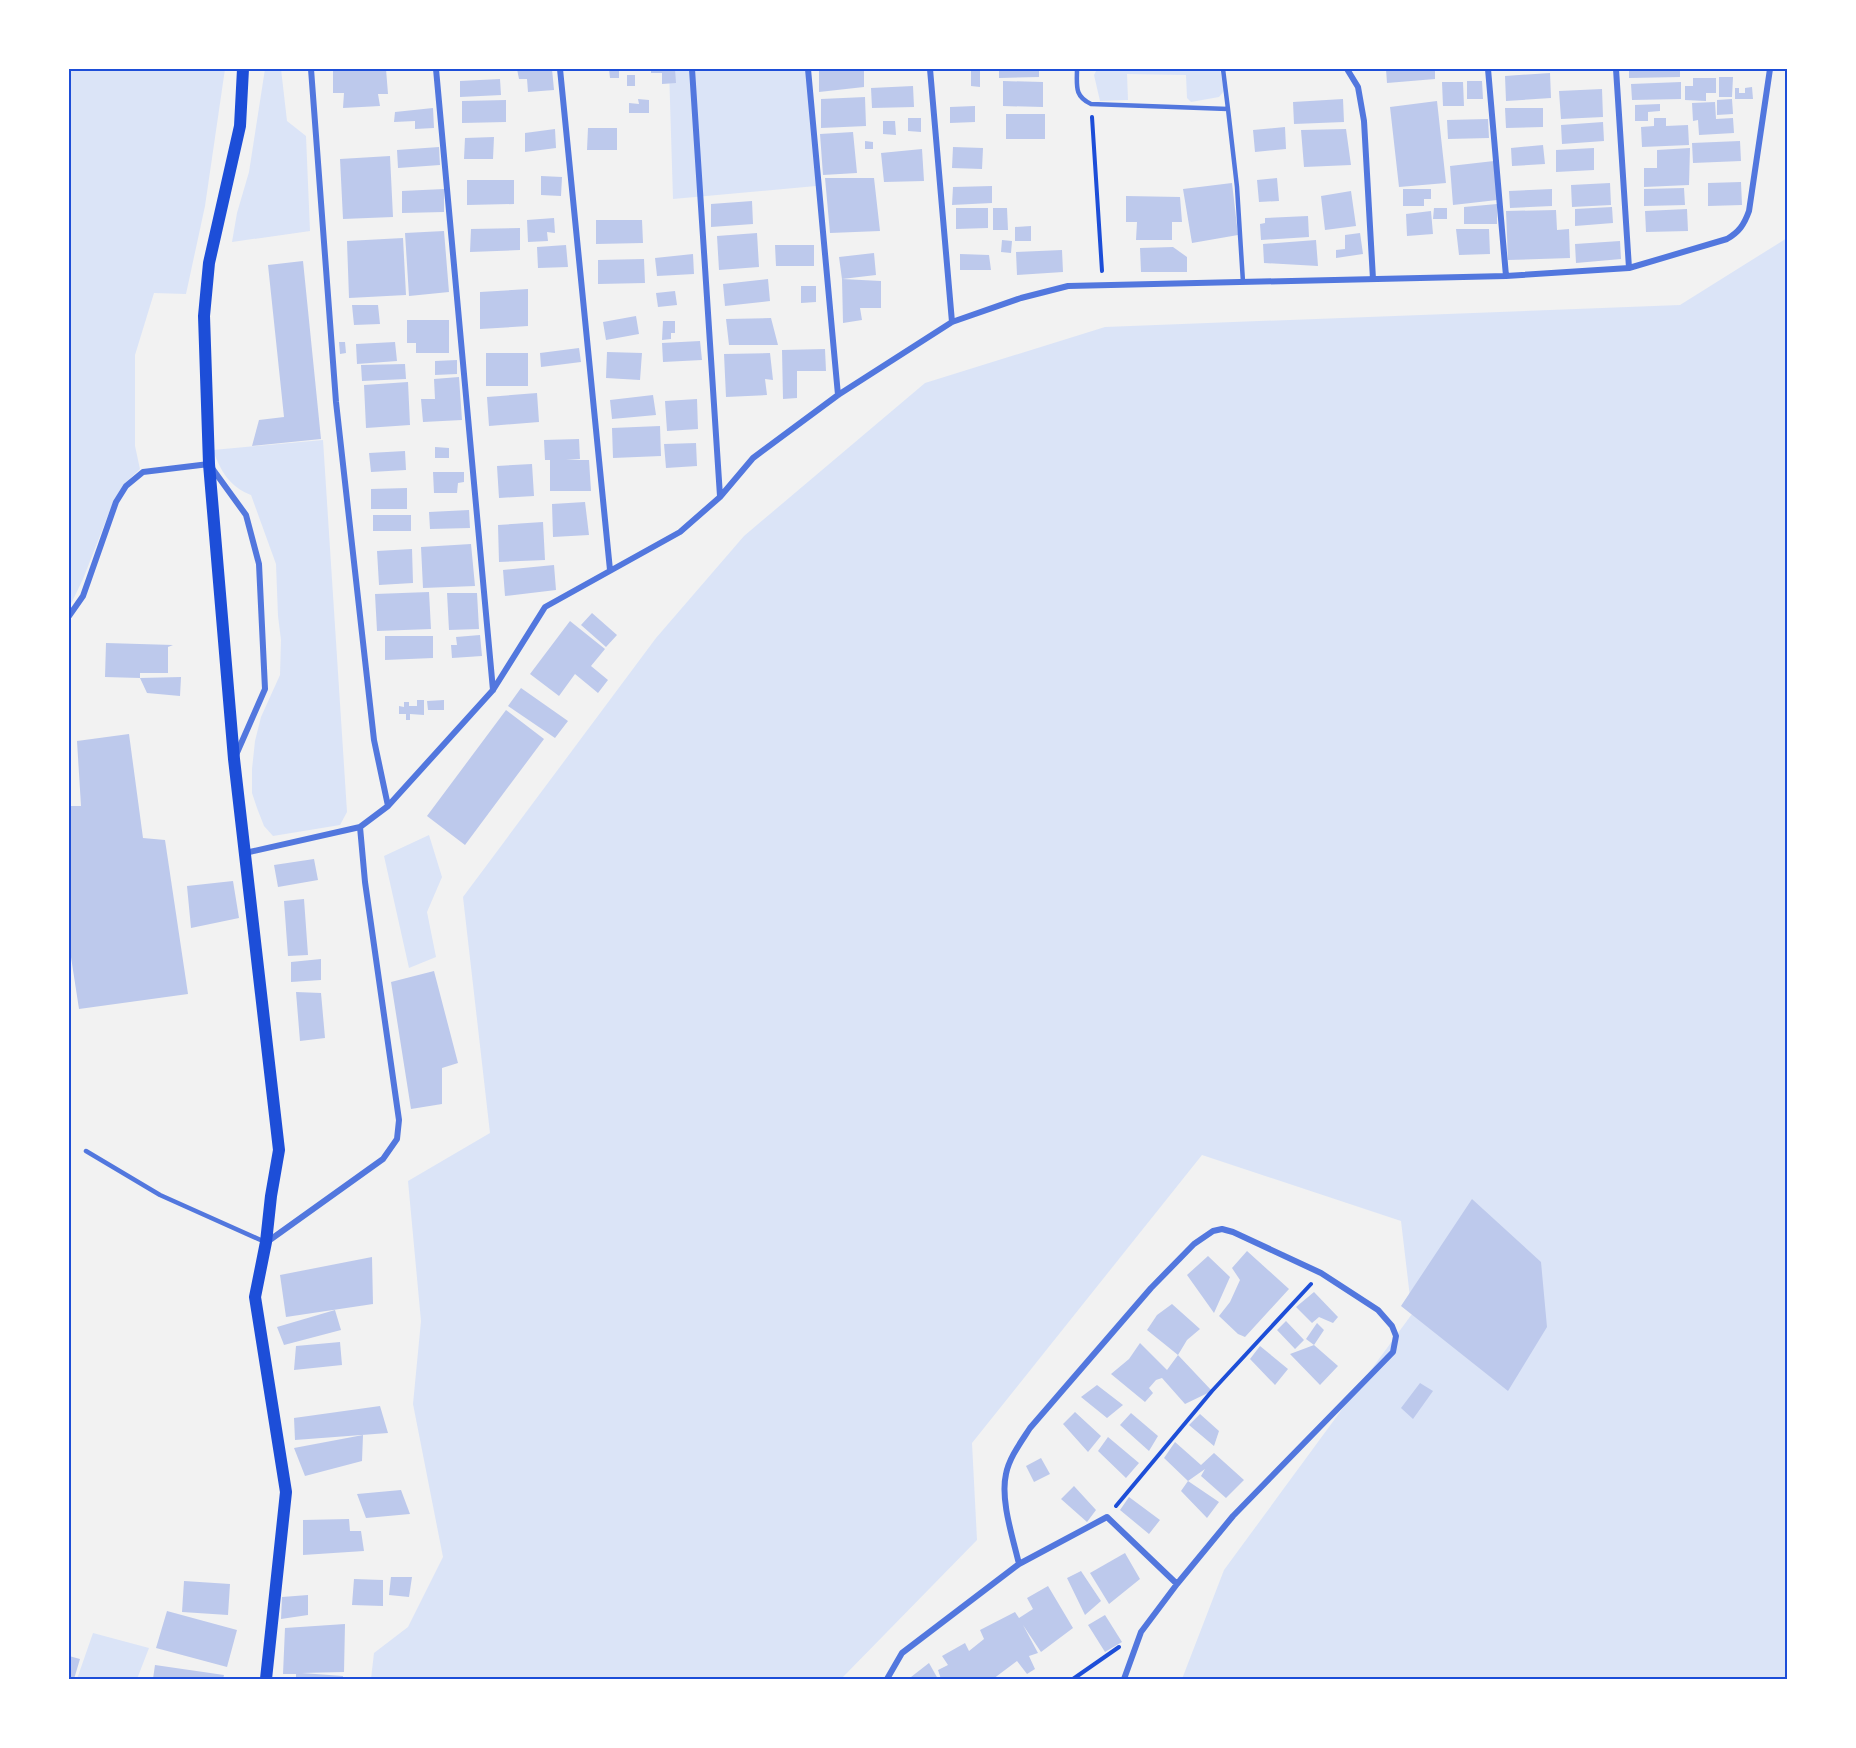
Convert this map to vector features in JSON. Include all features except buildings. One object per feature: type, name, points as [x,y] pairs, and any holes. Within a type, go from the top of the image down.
[{"type":"main road","points":[[243,69],[240,126],[209,263],[204,316],[209,464],[234,759],[279,1150],[266,1242],[255,1298],[286,1492],[266,1679]]},
{"type":"street","points":[[311,69],[336,402],[374,740],[388,806]]},
{"type":"street","points":[[436,69],[493,690]]},
{"type":"street","points":[[560,69],[610,570]]},
{"type":"street","points":[[692,69],[720,497]]},
{"type":"street","points":[[808,69],[838,395]]},
{"type":"street","points":[[930,69],[952,322]]},
{"type":"street","points":[[1347,69],[1358,87],[1364,122],[1373,279]]},
{"type":"street","points":[[1488,69],[1506,276]]},
{"type":"street","points":[[1616,69],[1629,268]]},
{"type":"street","points":[[245,853],[360,827],[388,806],[493,690],[545,607],[680,532],[720,497],[753,458],[838,395],[952,322],[1021,298],[1068,286],[1506,276],[1629,268],[1727,239],[1745,224],[1749,211],[1770,69]]},
{"type":"street","points":[[69,616],[83,596],[116,502],[126,486],[143,472],[209,464],[246,516],[259,564],[265,689],[234,759]]},
{"type":"street","points":[[266,1242],[383,1159],[397,1140],[399,1120],[365,882],[360,827]]},
{"type":"street","points":[[1019,1564],[1004,1495],[1006,1474],[1017,1448],[1030,1428],[1151,1288],[1194,1244],[1213,1231],[1222,1229],[1233,1232],[1321,1273],[1378,1310],[1392,1326],[1396,1336],[1394,1352],[1233,1516],[1141,1632],[1124,1679]]},
{"type":"street","points":[[887,1679],[902,1653],[1019,1564],[1107,1517],[1177,1584]]},
{"type":"lane","points":[[1077,69],[1078,93],[1082,100],[1091,104],[1228,109]]},
{"type":"lane","points":[[1223,69],[1237,187],[1243,282]]},
{"type":"lane","points":[[86,1151],[160,1195],[266,1242]]},
{"type":"path","points":[[1091,104],[1102,285]]},
{"type":"path","points":[[1107,1517],[1212,1391],[1321,1273]]},
{"type":"path","points":[[1072,1679],[1141,1632]]},
{"type":"shaded area","points":[[69,69],[225,69],[205,206],[186,294],[154,293],[135,355],[135,446],[140,469],[124,484],[114,500],[69,608]]},
{"type":"shaded area","points":[[265,69],[281,69],[287,121],[306,136],[310,231],[232,242],[237,213],[249,172]]},
{"type":"shaded area","points":[[669,69],[806,69],[816,186],[673,199]]},
{"type":"shaded area","points":[[1097,69],[1220,69],[1224,91],[1219,97],[1191,102],[1187,98],[1186,75],[1127,74],[1128,100],[1100,101],[1094,75]]},
{"type":"shaded area","points":[[1787,238],[1787,1679],[1182,1679],[1224,1570],[1412,1314],[1401,1221],[1202,1155],[972,1443],[977,1540],[841,1679],[371,1679],[374,1653],[408,1627],[443,1557],[413,1404],[421,1321],[408,1181],[490,1133],[463,897],[656,638],[744,536],[925,383],[1105,327],[1680,305]]},
{"type":"shaded area","points":[[323,440],[347,812],[340,825],[273,836],[264,826],[252,793],[252,769],[255,741],[261,717],[280,675],[281,640],[276,564],[251,495],[231,483],[219,465],[213,450]]},
{"type":"shaded area","points":[[429,835],[442,877],[427,912],[436,957],[409,968],[384,856]]},
{"type":"shaded area","points":[[93,1633],[149,1648],[137,1679],[77,1679]]}]
